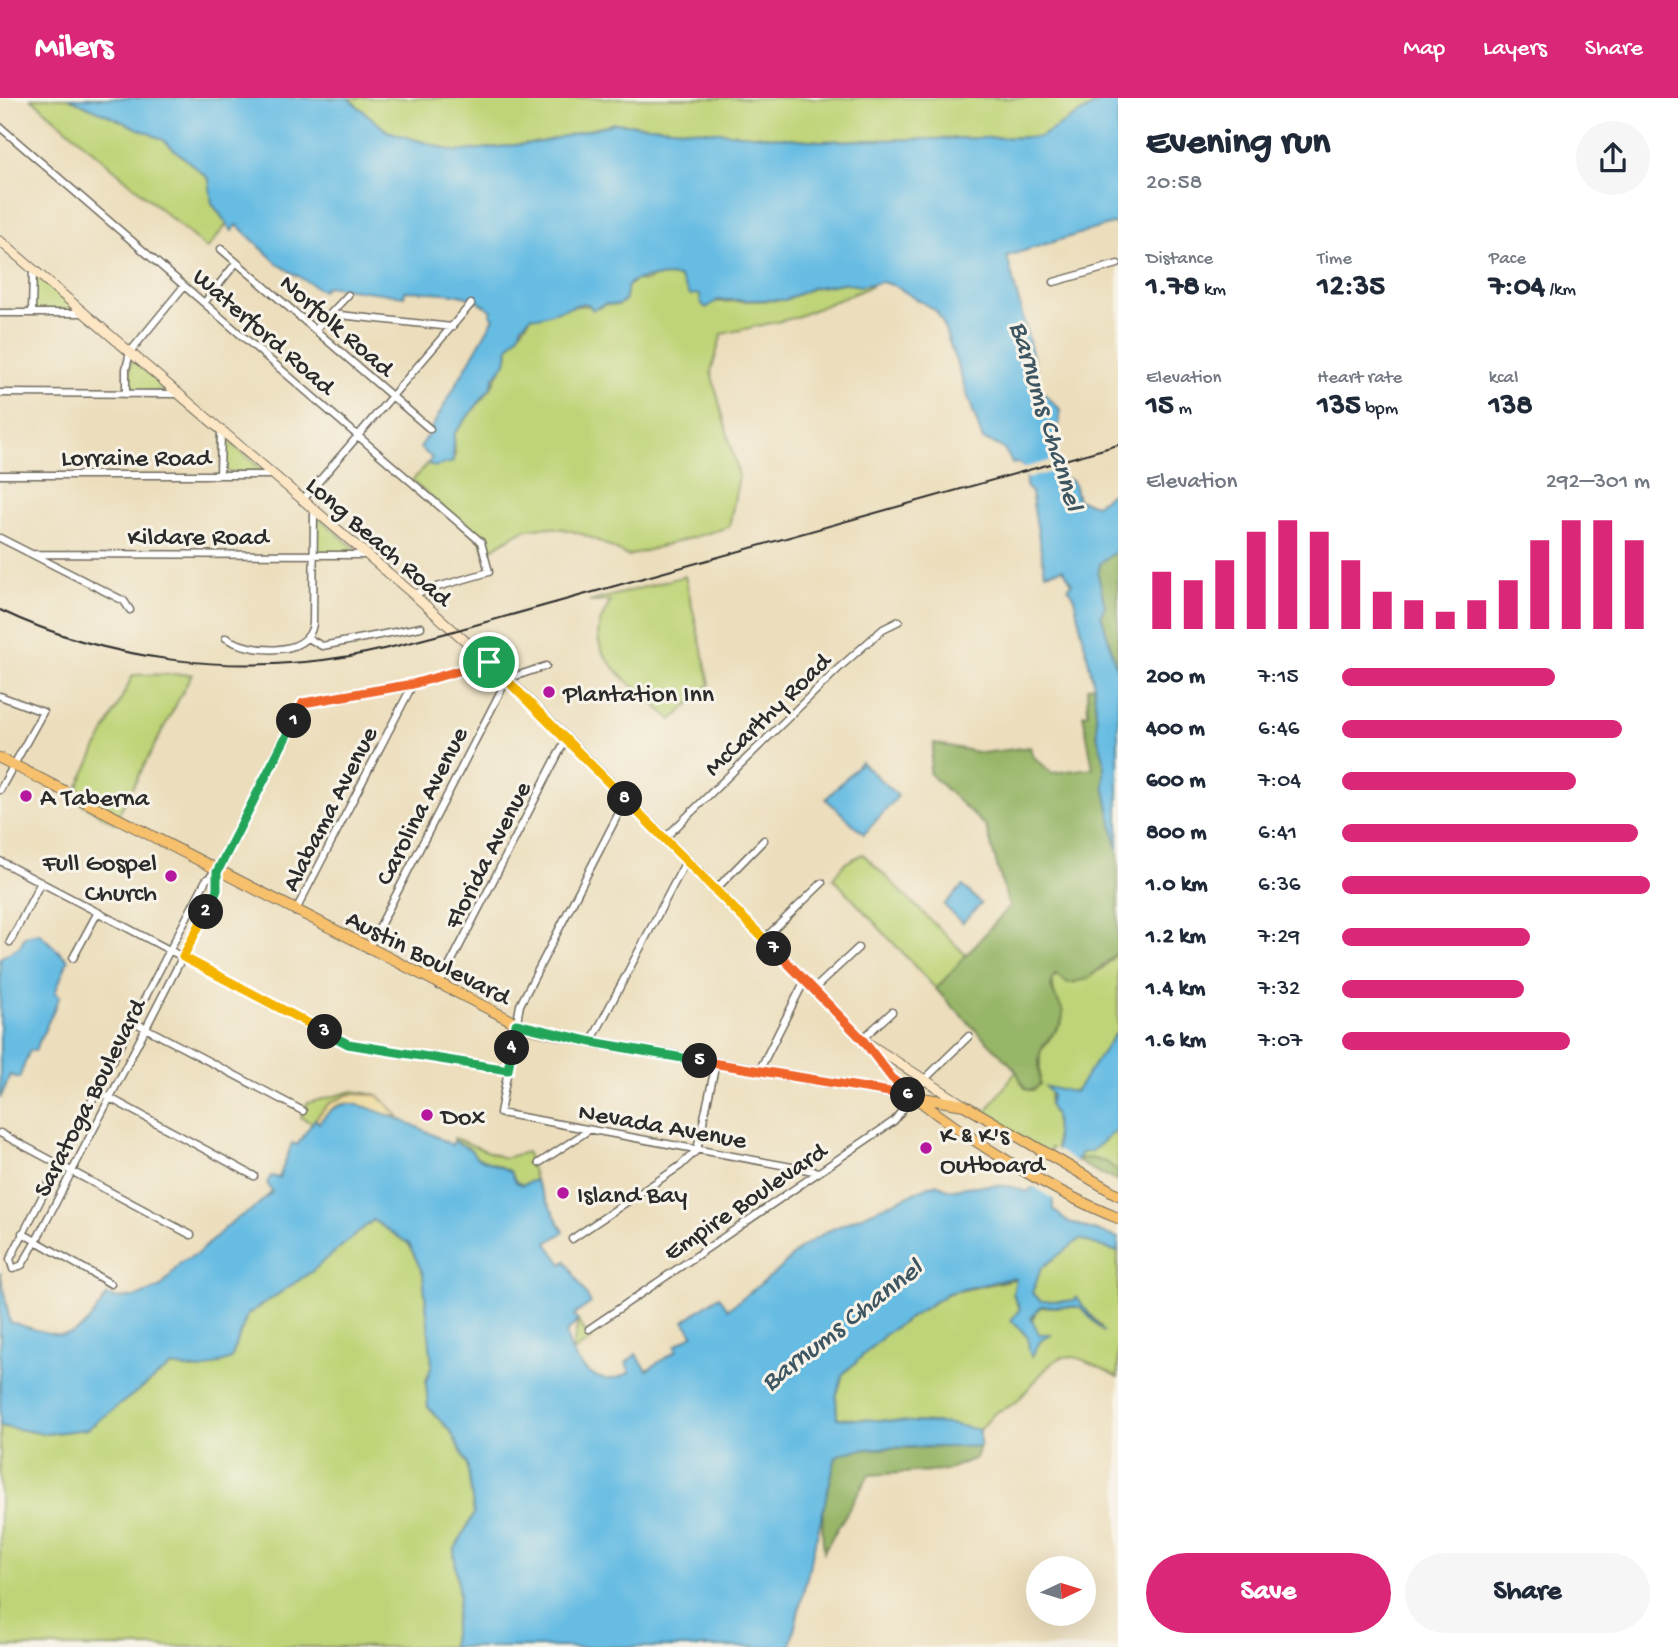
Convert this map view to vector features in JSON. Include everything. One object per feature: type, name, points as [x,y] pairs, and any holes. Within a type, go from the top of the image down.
[{"type":"main road","name":"Long Beach Road","points":[[0,241],[489,662],[814,989],[862,1039],[892,1078],[947,1122],[1066,1194],[1118,1218]]},
{"type":"main road","name":"Austin Boulevard","points":[[0,758],[516,1024],[592,1042],[915,1096]]},
{"type":"main road","name":"Long Beach Road","points":[[862,1039],[964,1105],[1079,1175],[1118,1195]]},
{"type":"main road","name":"Long Beach Road","points":[[915,1096],[964,1105]]},
{"type":"street","name":"Waterford Road","points":[[0,127],[481,542],[489,572],[413,594]]},
{"type":"street","name":"Norfolk Road","points":[[220,249],[430,429]]},
{"type":"street","points":[[204,303],[236,263]]},
{"type":"street","points":[[1054,282],[1118,264]]},
{"type":"street","points":[[32,313],[33,269]]},
{"type":"street","points":[[126,394],[126,369],[130,352],[184,286]]},
{"type":"street","points":[[315,330],[348,295]]},
{"type":"street","points":[[302,501],[471,304]]},
{"type":"street","points":[[0,313],[83,313]]},
{"type":"street","points":[[330,314],[452,327]]},
{"type":"street","points":[[0,393],[177,394]]},
{"type":"street","points":[[220,475],[221,431]]},
{"type":"street","name":"Lorraine Road","points":[[0,475],[271,475]]},
{"type":"street","points":[[226,638],[238,646],[259,648],[295,646],[307,638],[313,624],[314,511]]},
{"type":"street","points":[[0,538],[124,601],[130,610]]},
{"type":"street","name":"Kildare Road","points":[[32,554],[364,555]]},
{"type":"street","name":"McCarthy Road","points":[[664,839],[840,667],[883,629],[899,621]]},
{"type":"street","points":[[307,638],[322,646],[421,627]]},
{"type":"street","points":[[413,684],[489,662]]},
{"type":"street","points":[[507,679],[546,666]]},
{"type":"street","name":"Carolina Avenue","points":[[368,949],[507,679]]},
{"type":"street","name":"Saratoga Boulevard","points":[[217,872],[206,880],[57,1164],[10,1259],[13,1269],[22,1265],[36,1241],[183,957],[217,890],[217,872],[303,703],[413,684]]},
{"type":"street","name":"Alabama Avenue","points":[[295,912],[413,684]]},
{"type":"street","points":[[0,696],[43,712],[0,790]]},
{"type":"street","name":"Florida Avenue","points":[[439,986],[566,739]]},
{"type":"street","points":[[0,861],[348,1044],[508,1070],[520,1005],[626,799]]},
{"type":"street","points":[[715,890],[764,840]]},
{"type":"street","points":[[592,1042],[686,861]]},
{"type":"street","points":[[10,942],[41,882]]},
{"type":"street","points":[[764,939],[822,883]]},
{"type":"street","points":[[73,958],[98,912]]},
{"type":"street","points":[[814,989],[858,948]]},
{"type":"street","points":[[759,1071],[805,980]]},
{"type":"street","points":[[862,1039],[892,1012]]},
{"type":"street","points":[[132,1021],[303,1111]]},
{"type":"street","name":"Empire Boulevard","points":[[589,1329],[894,1121],[926,1078],[969,1036]]},
{"type":"street","points":[[572,1239],[680,1166],[697,1150],[716,1063]]},
{"type":"street","name":"Nevada Avenue","points":[[508,1070],[500,1113],[819,1172]]},
{"type":"street","points":[[97,1091],[254,1175]]},
{"type":"street","points":[[539,1163],[589,1130]]},
{"type":"street","points":[[0,1133],[191,1235]]},
{"type":"street","points":[[22,1233],[111,1284]]},
{"type":"green space","points":[[31,98],[69,98],[162,139],[209,179],[212,203],[227,224],[207,249]]},
{"type":"green space","points":[[348,98],[1106,98],[1040,137],[820,141],[615,123],[541,142],[456,152],[387,131]]},
{"type":"green space","points":[[34,272],[80,311],[33,312]]},
{"type":"green space","points":[[659,275],[679,277],[711,302],[785,300],[813,288],[844,283],[872,286],[794,318],[722,334],[711,372],[739,476],[729,527],[628,556],[568,530],[541,527],[517,533],[485,554],[481,541],[412,481],[428,463],[431,466],[455,456],[454,434],[491,388],[509,354],[509,346],[532,316],[574,306],[599,308],[605,304],[618,305],[624,301],[627,287],[635,280],[645,281]]},
{"type":"green space","points":[[131,357],[169,391],[128,392]]},
{"type":"green space","points":[[223,436],[266,473],[222,472]]},
{"type":"green space","points":[[316,515],[360,553],[315,553]]},
{"type":"green space","points":[[1118,550],[1118,673],[1101,614],[1105,606],[1098,575],[1100,563]]},
{"type":"green space","points":[[685,576],[710,684],[672,720],[621,675],[600,646],[599,628],[611,601],[589,602]]},
{"type":"green space","points":[[192,674],[114,823],[72,798],[133,675]]},
{"type":"green space","points":[[1094,685],[1098,739],[1104,757],[1104,785],[1118,852],[1118,952],[1088,979],[1068,983],[1056,974],[1052,979],[1052,989],[1062,1009],[1063,1019],[1041,1051],[1040,1084],[1034,1090],[1027,1090],[1013,1067],[936,989],[1009,907],[986,827],[929,773],[934,743],[982,753],[1030,747],[1033,756],[1052,773],[1093,768],[1083,714],[1088,713],[1087,688]]},
{"type":"green space","points":[[863,854],[967,956],[936,989],[833,878],[845,863]]},
{"type":"green space","points":[[1118,952],[1118,1030],[1075,1093],[1046,1087],[1051,1093],[1049,1098],[1055,1116],[1057,1152],[1051,1148],[1047,1153],[984,1115],[1017,1070],[1040,1084],[1040,1052],[1061,1023],[1051,979],[1060,974],[1073,983],[1102,969]]},
{"type":"green space","points":[[353,1091],[378,1095],[341,1098],[327,1107],[313,1123],[301,1118],[307,1103]]},
{"type":"green space","points":[[1118,1129],[1118,1171],[1105,1162],[1077,1159],[1081,1152]]},
{"type":"green space","points":[[454,1138],[504,1158],[527,1152],[535,1180],[523,1185],[516,1182],[510,1171],[476,1157],[470,1149],[454,1141]]},
{"type":"green space","points":[[1090,1158],[1106,1162],[1118,1171],[1118,1182],[1085,1166],[1077,1159]]},
{"type":"green space","points":[[373,1220],[409,1244],[423,1274],[432,1365],[426,1382],[428,1407],[451,1432],[467,1463],[474,1514],[454,1551],[459,1597],[451,1647],[0,1647],[0,1426],[45,1434],[87,1429],[171,1366],[201,1370],[231,1359],[247,1315],[311,1272]]},
{"type":"green space","points":[[1080,1239],[1118,1252],[1118,1377],[1082,1360],[1061,1358],[1044,1371],[1016,1402],[995,1413],[980,1430],[949,1424],[837,1418],[836,1397],[843,1374],[888,1332],[949,1293],[1016,1279],[1013,1294],[1021,1309],[1011,1320],[1028,1337],[1032,1355],[1041,1340],[1050,1335],[1039,1334],[1031,1323],[1038,1307],[1080,1307],[1102,1327],[1077,1301],[1041,1301],[1032,1293],[1041,1268]]},
{"type":"green space","points":[[578,1321],[591,1340],[572,1353]]},
{"type":"green space","points":[[980,1446],[976,1458],[947,1470],[869,1475],[824,1551],[823,1514],[826,1484],[834,1460],[841,1453],[883,1448]]},
{"type":"sand","points":[[349,1094],[378,1095],[399,1116],[348,1103],[329,1111],[319,1123],[315,1119],[328,1104]]},
{"type":"water","name":"Barnums Channel","points":[[69,98],[348,98],[387,131],[456,152],[541,142],[615,123],[820,141],[1040,137],[1106,98],[1118,98],[1118,222],[1007,256],[1042,392],[1060,409],[1057,451],[1051,460],[1054,471],[1074,483],[1078,500],[1096,505],[1118,488],[1118,550],[1100,563],[1098,575],[1105,606],[1101,614],[1118,673],[1118,852],[1104,785],[1104,758],[1098,739],[1094,685],[1073,594],[1068,588],[1072,583],[1063,569],[1045,573],[1031,492],[1026,486],[1025,468],[1018,463],[1012,464],[1001,447],[983,440],[942,321],[936,311],[895,286],[882,282],[860,286],[843,283],[812,288],[785,300],[718,300],[706,308],[701,303],[700,294],[690,295],[679,277],[656,277],[631,282],[624,301],[618,305],[605,304],[592,310],[590,305],[583,303],[539,317],[532,316],[522,325],[519,334],[509,346],[506,363],[454,434],[453,462],[434,467],[428,463],[432,458],[420,448],[494,318],[490,314],[492,311],[472,299],[450,294],[405,291],[404,296],[326,286],[322,291],[278,264],[237,225],[232,231],[212,203],[209,179],[162,139]]},
{"type":"water","points":[[861,762],[898,796],[864,834],[826,799]]},
{"type":"water","points":[[963,886],[981,904],[962,923],[944,905]]},
{"type":"water","points":[[39,933],[68,960],[55,993],[60,996],[35,1051],[30,1050],[19,1078],[10,1075],[0,1099],[0,958],[20,946],[25,936]]},
{"type":"water","name":"Barnums Channel","points":[[1118,1030],[1118,1129],[1092,1151],[1081,1153],[1053,1197],[1053,1209],[1066,1221],[1118,1238],[1118,1252],[1080,1239],[1041,1268],[1032,1293],[1041,1301],[1074,1301],[1076,1297],[1104,1332],[1080,1307],[1041,1306],[1031,1318],[1039,1334],[1052,1334],[1041,1340],[1032,1356],[1029,1352],[1028,1337],[1011,1320],[1020,1309],[1013,1294],[1016,1279],[1011,1278],[948,1293],[888,1332],[843,1374],[836,1397],[837,1418],[949,1424],[980,1430],[980,1446],[881,1448],[845,1453],[836,1457],[790,1647],[451,1647],[459,1597],[454,1551],[474,1514],[467,1463],[451,1432],[428,1407],[426,1382],[432,1365],[423,1274],[409,1244],[373,1220],[311,1272],[247,1315],[231,1359],[201,1370],[171,1366],[87,1429],[46,1434],[0,1426],[0,1272],[10,1322],[57,1334],[77,1331],[96,1312],[107,1295],[115,1298],[136,1297],[161,1287],[181,1262],[197,1254],[234,1220],[252,1210],[272,1192],[267,1183],[271,1176],[279,1178],[292,1143],[297,1145],[315,1119],[319,1123],[335,1108],[343,1105],[359,1105],[406,1122],[452,1145],[454,1141],[470,1149],[476,1157],[510,1171],[516,1182],[522,1185],[535,1180],[564,1232],[547,1243],[562,1264],[566,1261],[591,1303],[574,1315],[578,1321],[566,1333],[569,1345],[581,1365],[589,1372],[608,1379],[630,1372],[626,1363],[636,1354],[647,1370],[677,1350],[675,1346],[693,1334],[684,1321],[719,1296],[728,1309],[780,1269],[799,1249],[826,1232],[936,1183],[949,1190],[1000,1186],[1026,1192],[1034,1187],[1057,1152],[1055,1116],[1049,1104],[1052,1095],[1046,1087],[1075,1092]]},
{"type":"pier","points":[[1052,460],[1055,471],[1026,479],[1023,468]]},
{"type":"pier","points":[[1054,1148],[1078,1163],[1056,1201],[1031,1185]]},
{"type":"railway","points":[[0,610],[84,642],[172,660],[261,664],[350,656],[454,631],[1118,445]]},
{"type":"place","name":"Plantation Inn","points":[[549,692]]},
{"type":"place","name":"A Taberna","points":[[26,796]]},
{"type":"place","name":"Full Gospel Church","points":[[171,876]]},
{"type":"place","name":"Dox","points":[[427,1115]]},
{"type":"place","name":"K & K's Outboard","points":[[926,1148]]},
{"type":"place","name":"Island Bay","points":[[563,1193]]},
{"type":"route","points":[[489,662],[814,989],[862,1039],[876,1061],[892,1078],[915,1096],[592,1042],[516,1024],[508,1070],[348,1044],[183,957],[217,890],[217,872],[303,703],[413,684],[489,662]]}]
